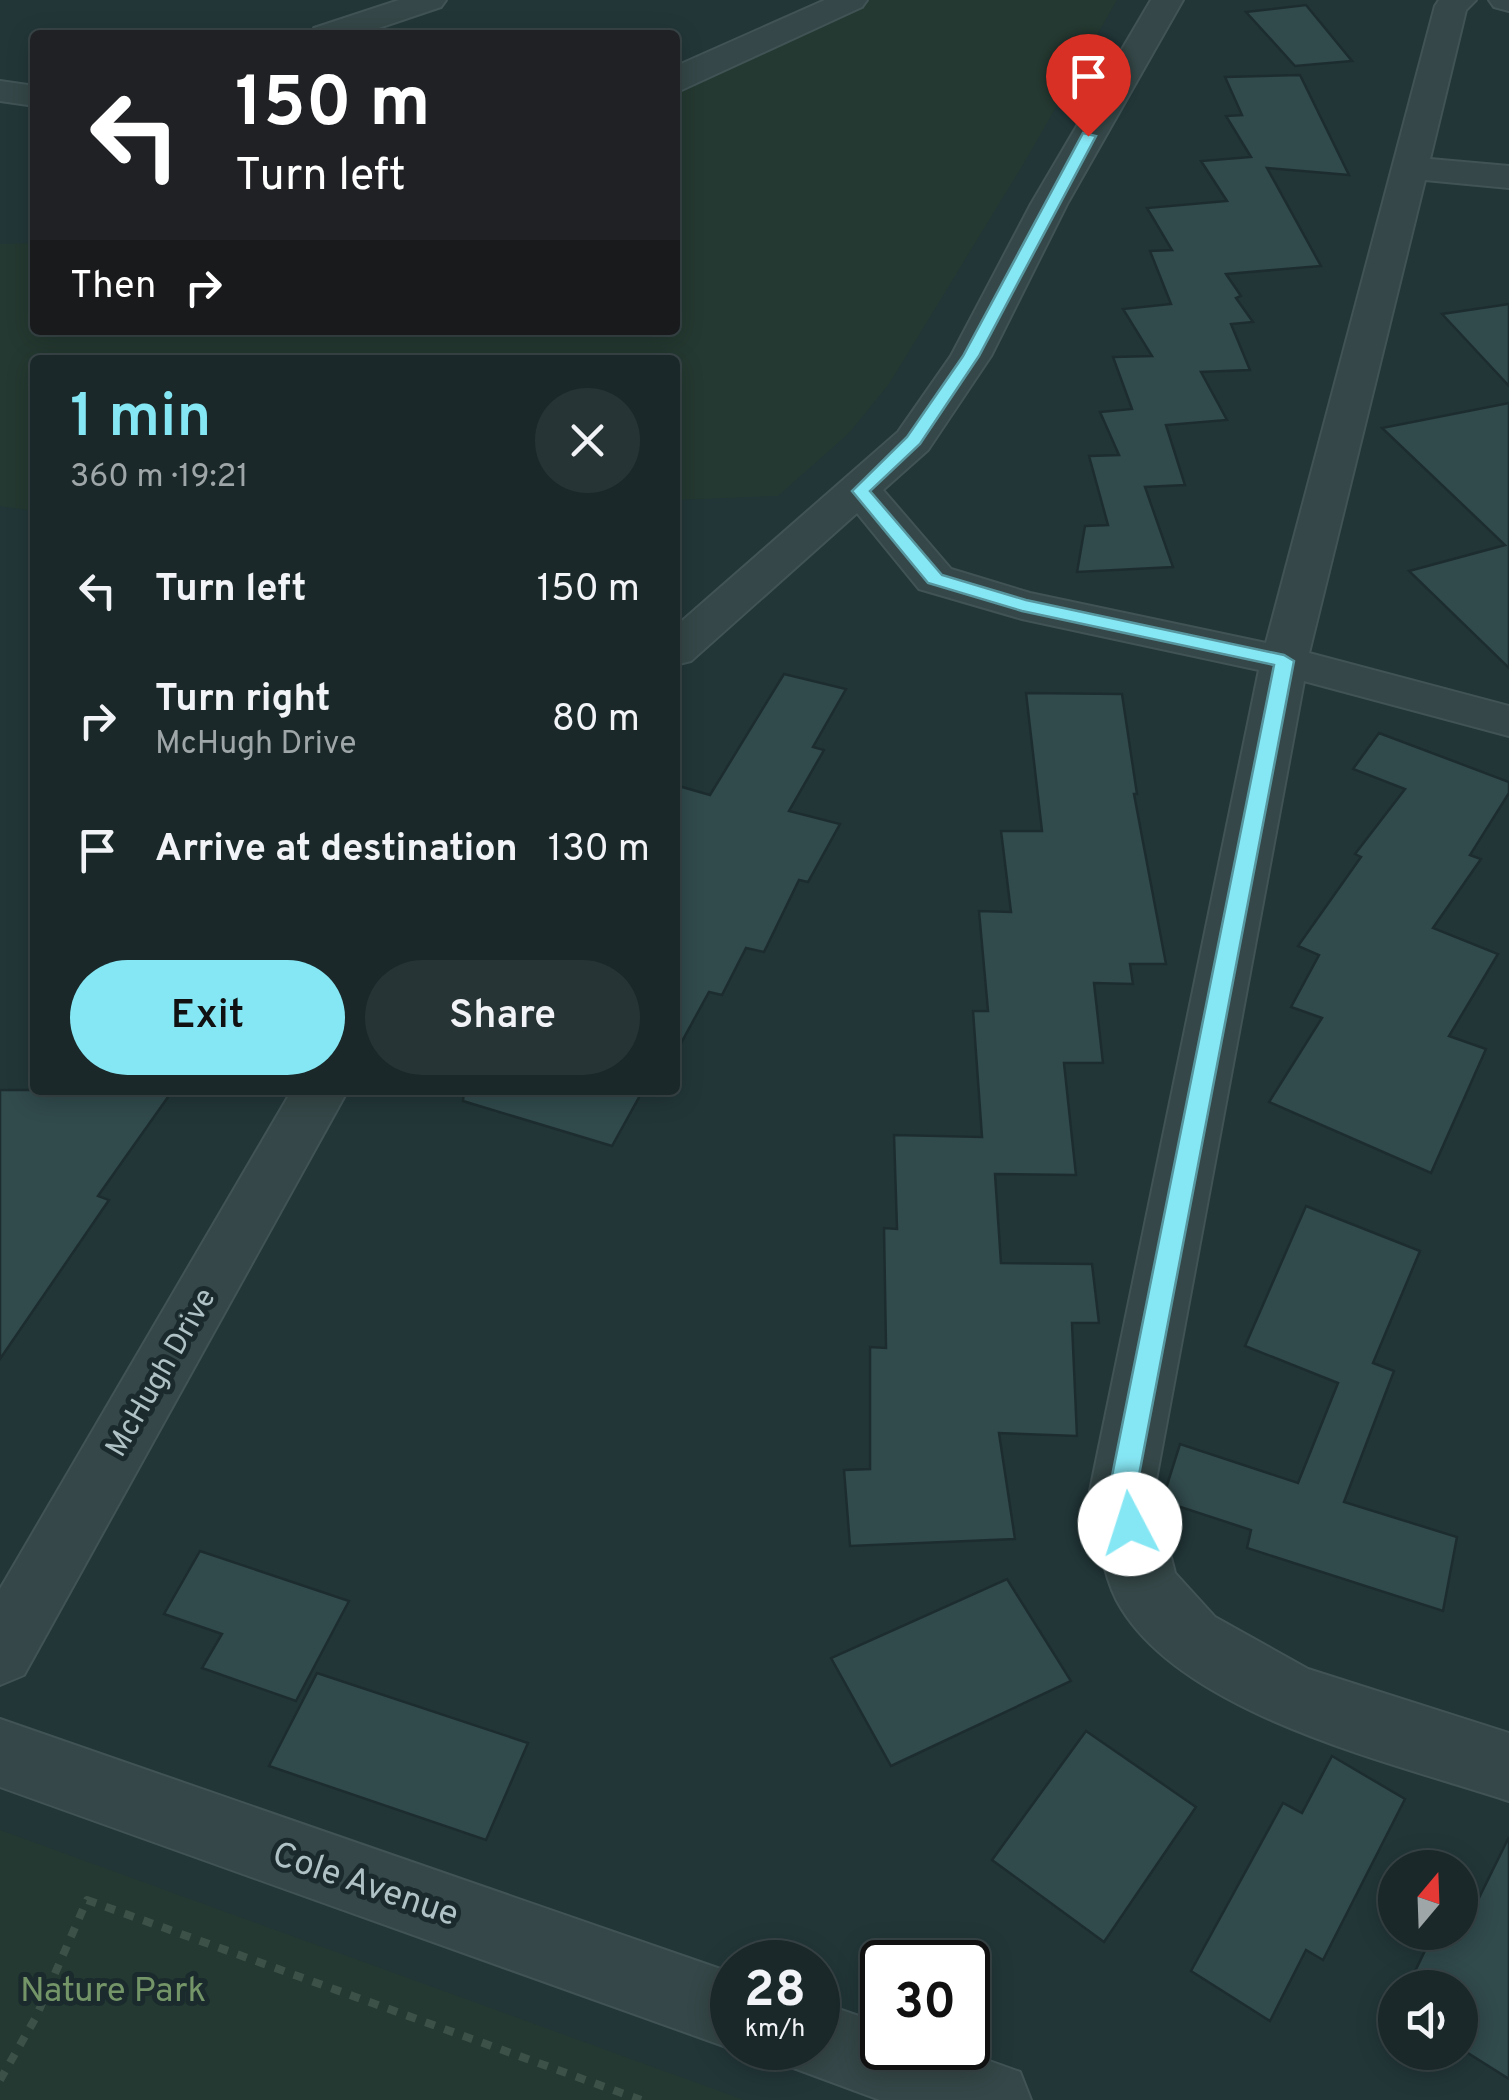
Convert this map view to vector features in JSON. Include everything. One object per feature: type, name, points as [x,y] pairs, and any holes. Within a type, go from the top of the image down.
[{"type":"street","points":[[341,30],[430,0]]},
{"type":"street","points":[[680,80],[851,0]]},
{"type":"street","points":[[680,648],[914,441],[971,356],[1049,204],[1168,0]]},
{"type":"street","points":[[1460,0],[1451,6],[1284,661],[1122,1491],[1144,1588],[1191,1639],[1291,1696],[1509,1767]]},
{"type":"street","points":[[0,91],[30,95]]},
{"type":"street","points":[[1410,168],[1509,177]]},
{"type":"street","points":[[861,491],[935,579],[1040,610],[1284,661],[1509,721]]},
{"type":"street","name":"McHugh Drive","points":[[0,1654],[317,1095]]},
{"type":"street","name":"Cole Avenue","points":[[0,1753],[710,2003]]},
{"type":"street","points":[[840,2048],[992,2100]]},
{"type":"path","points":[[0,2080],[36,2017],[87,1900],[641,2100]]},
{"type":"green space","points":[[846,0],[1117,0],[1024,163],[889,384],[849,433],[778,496],[680,500],[680,355],[30,355],[30,510],[0,506],[0,244],[30,243],[30,335],[680,335],[680,78]]},
{"type":"green space","name":"Nature Park","points":[[0,1830],[22,1838],[744,2100],[0,2100]]},
{"type":"building","points":[[1306,5],[1352,61],[1295,66],[1246,12]]},
{"type":"building","points":[[1300,75],[1349,175],[1267,168],[1321,266],[1226,274],[1241,296],[1236,298],[1253,322],[1231,324],[1250,370],[1201,372],[1227,420],[1166,425],[1185,485],[1145,487],[1173,567],[1077,572],[1085,526],[1108,525],[1089,456],[1119,455],[1100,412],[1132,409],[1113,357],[1152,356],[1123,309],[1171,304],[1150,251],[1172,250],[1147,208],[1227,201],[1201,161],[1251,157],[1226,116],[1242,115],[1225,77]]},
{"type":"building","points":[[1509,304],[1509,386],[1442,314]]},
{"type":"building","points":[[1509,403],[1509,668],[1409,571],[1505,545],[1382,428]]},
{"type":"building","points":[[784,674],[846,689],[813,747],[824,750],[789,811],[840,824],[808,882],[799,880],[764,952],[746,948],[722,995],[709,992],[680,1045],[680,786],[710,795]]},
{"type":"building","points":[[1026,693],[1122,694],[1134,794],[1166,964],[1130,964],[1133,984],[1094,983],[1103,1063],[1064,1063],[1076,1175],[995,1174],[1001,1263],[1092,1264],[1099,1323],[1072,1323],[1077,1436],[999,1433],[1015,1539],[850,1546],[844,1470],[870,1469],[870,1347],[886,1348],[884,1228],[897,1229],[894,1135],[982,1137],[973,1011],[988,1011],[979,911],[1011,912],[1001,831],[1042,831]]},
{"type":"building","points":[[1379,733],[1509,782],[1509,793],[1470,855],[1481,859],[1433,928],[1498,954],[1449,1036],[1486,1049],[1431,1173],[1269,1102],[1322,1018],[1291,1007],[1319,955],[1298,946],[1361,857],[1355,854],[1405,789],[1353,769]]},
{"type":"building","points":[[0,1090],[30,1090],[30,1095],[169,1095],[98,1196],[109,1200],[0,1359]]},
{"type":"building","points":[[464,1095],[640,1095],[612,1146],[463,1101]]},
{"type":"building","points":[[1306,1206],[1420,1251],[1373,1363],[1394,1371],[1344,1502],[1457,1537],[1443,1611],[1247,1548],[1251,1530],[1162,1501],[1180,1444],[1298,1483],[1338,1383],[1245,1346]]},
{"type":"building","points":[[200,1551],[349,1601],[296,1701],[202,1668],[222,1634],[164,1614]]},
{"type":"building","points":[[1007,1579],[1071,1681],[891,1766],[831,1658]]},
{"type":"building","points":[[317,1673],[528,1743],[486,1840],[269,1766]]},
{"type":"building","points":[[1086,1731],[1196,1807],[1104,1942],[992,1860]]},
{"type":"building","points":[[1332,1756],[1405,1799],[1323,1960],[1306,1950],[1270,2021],[1191,1971],[1283,1803],[1302,1813]]},
{"type":"building","points":[[1509,1837],[1509,2079],[1478,2059],[1478,1970],[1416,1970],[1425,1950],[1478,1950],[1478,1900]]},
{"type":"route","points":[[1088,136],[971,356],[914,441],[861,491],[935,579],[1022,605],[1185,643],[1284,661],[1122,1491],[1130,1524]]}]
